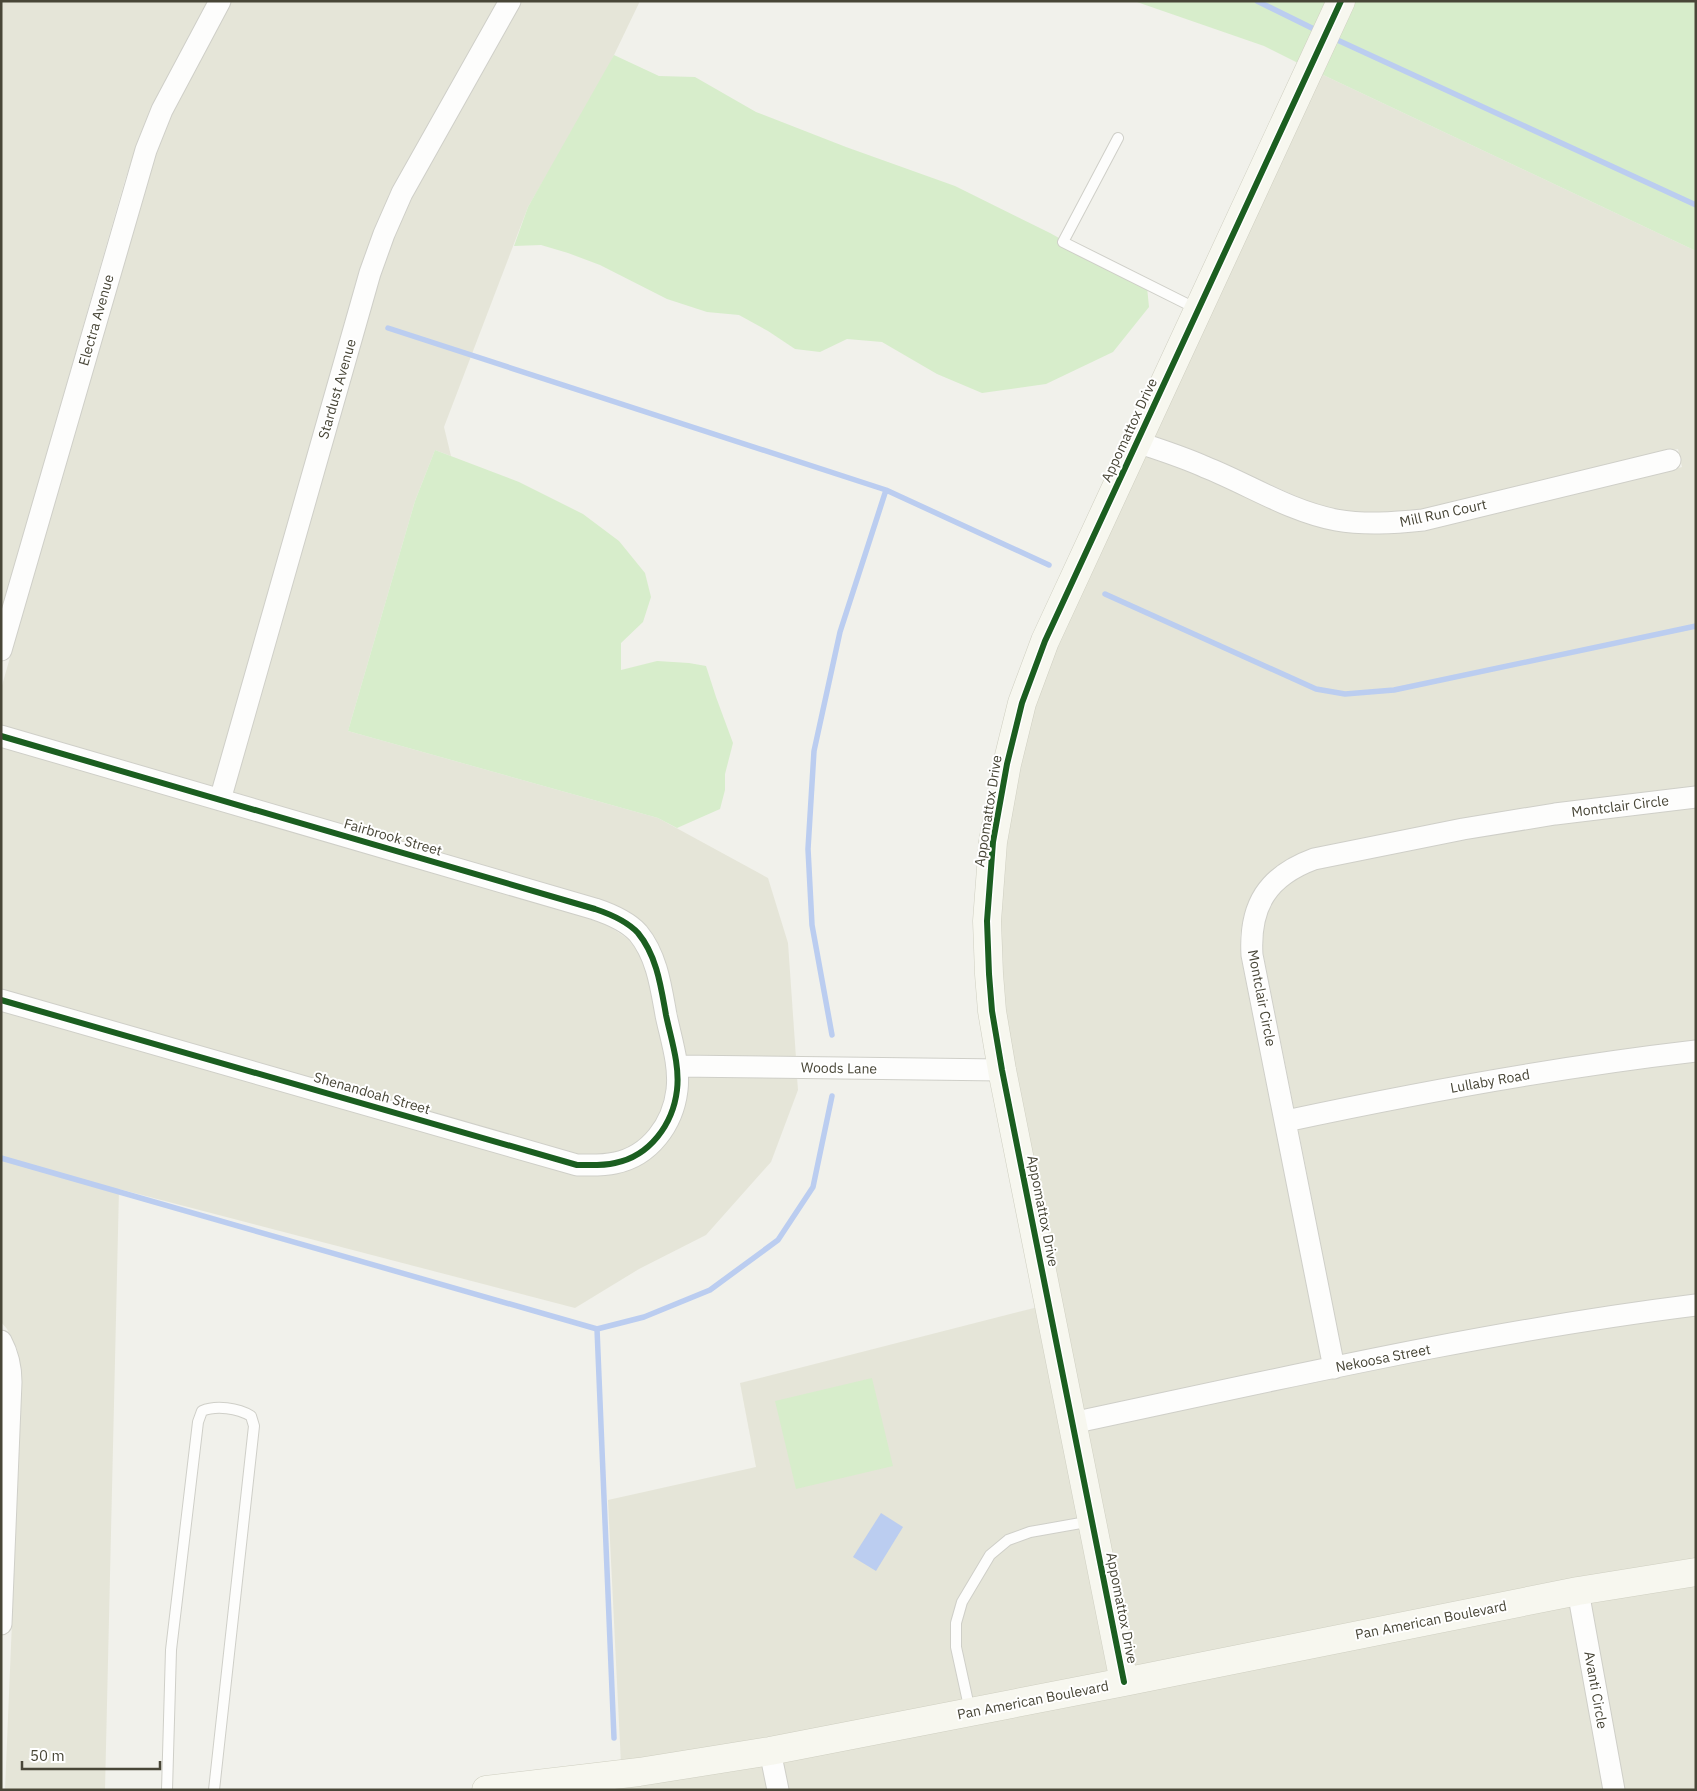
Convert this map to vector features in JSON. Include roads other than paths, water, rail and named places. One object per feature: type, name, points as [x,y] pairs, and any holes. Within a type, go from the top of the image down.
[{"type":"street","name":"Electra Avenue","points":[[1,650],[146,150],[162,110],[220,1]]},
{"type":"street","name":"Stardust Avenue","points":[[220,800],[367,282],[384,234],[402,193],[510,1]]},
{"type":"street","name":"Appomattox Drive","points":[[1124,1682],[1002,1070],[992,1011],[987,921],[993,842],[1007,764],[1022,703],[1045,641],[1341,1]]},
{"type":"street","name":"Mill Run Court","points":[[1137,442],[1205,466],[1310,513],[1334,519],[1370,524],[1390,524],[1423,520],[1670,460]]},
{"type":"street","name":"Fairbrook Street","points":[[1,736],[612,915],[637,932],[646,944],[658,975],[677,1066]]},
{"type":"street","name":"Montclair Circle","points":[[1334,1368],[1252,955],[1251,937],[1254,915],[1264,895],[1281,875],[1296,865],[1314,858],[1462,829],[1555,814],[1696,797]]},
{"type":"street","name":"Shenandoah Street","points":[[1,1000],[577,1165],[618,1163],[651,1145],[661,1133],[672,1111],[677,1090],[677,1066]]},
{"type":"street","name":"Lullaby Road","points":[[1286,1121],[1528,1074],[1696,1051]]},
{"type":"street","name":"Woods Lane","points":[[677,1066],[1002,1070]]},
{"type":"street","name":"Nekoosa Street","points":[[1072,1422],[1505,1334],[1696,1305]]},
{"type":"street","points":[[1,1342],[6,1351],[11,1371],[1,1624]]},
{"type":"street","name":"Pan American Boulevard","points":[[486,1790],[639,1772],[770,1750],[1124,1682],[1578,1591],[1696,1572]]},
{"type":"street","name":"Avanti Circle","points":[[1578,1591],[1614,1790]]},
{"type":"street","points":[[770,1750],[778,1790]]},
{"type":"lane","points":[[1118,138],[1063,242],[1198,309]]},
{"type":"lane","points":[[167,1790],[171,1650],[198,1422],[202,1411],[211,1407],[243,1412],[251,1416],[254,1426],[214,1790]]},
{"type":"lane","points":[[970,1712],[956,1647],[956,1623],[962,1602],[990,1555],[1008,1540],[1030,1532],[1092,1521]]},
{"type":"water","points":[[881,1513],[903,1527],[876,1571],[853,1557]]},
{"type":"waterway","points":[[1257,1],[1320,32]]},
{"type":"waterway","points":[[1333,38],[1696,205]]},
{"type":"waterway","points":[[388,328],[886,490],[1049,565]]},
{"type":"waterway","points":[[832,1035],[812,925],[808,849],[814,751],[840,632],[886,490]]},
{"type":"waterway","points":[[1105,594],[1316,689],[1345,694],[1394,690],[1696,626]]},
{"type":"waterway","points":[[1,1158],[597,1329],[644,1317],[710,1290],[778,1240],[813,1187],[832,1096]]},
{"type":"waterway","points":[[597,1329],[614,1738]]}]
